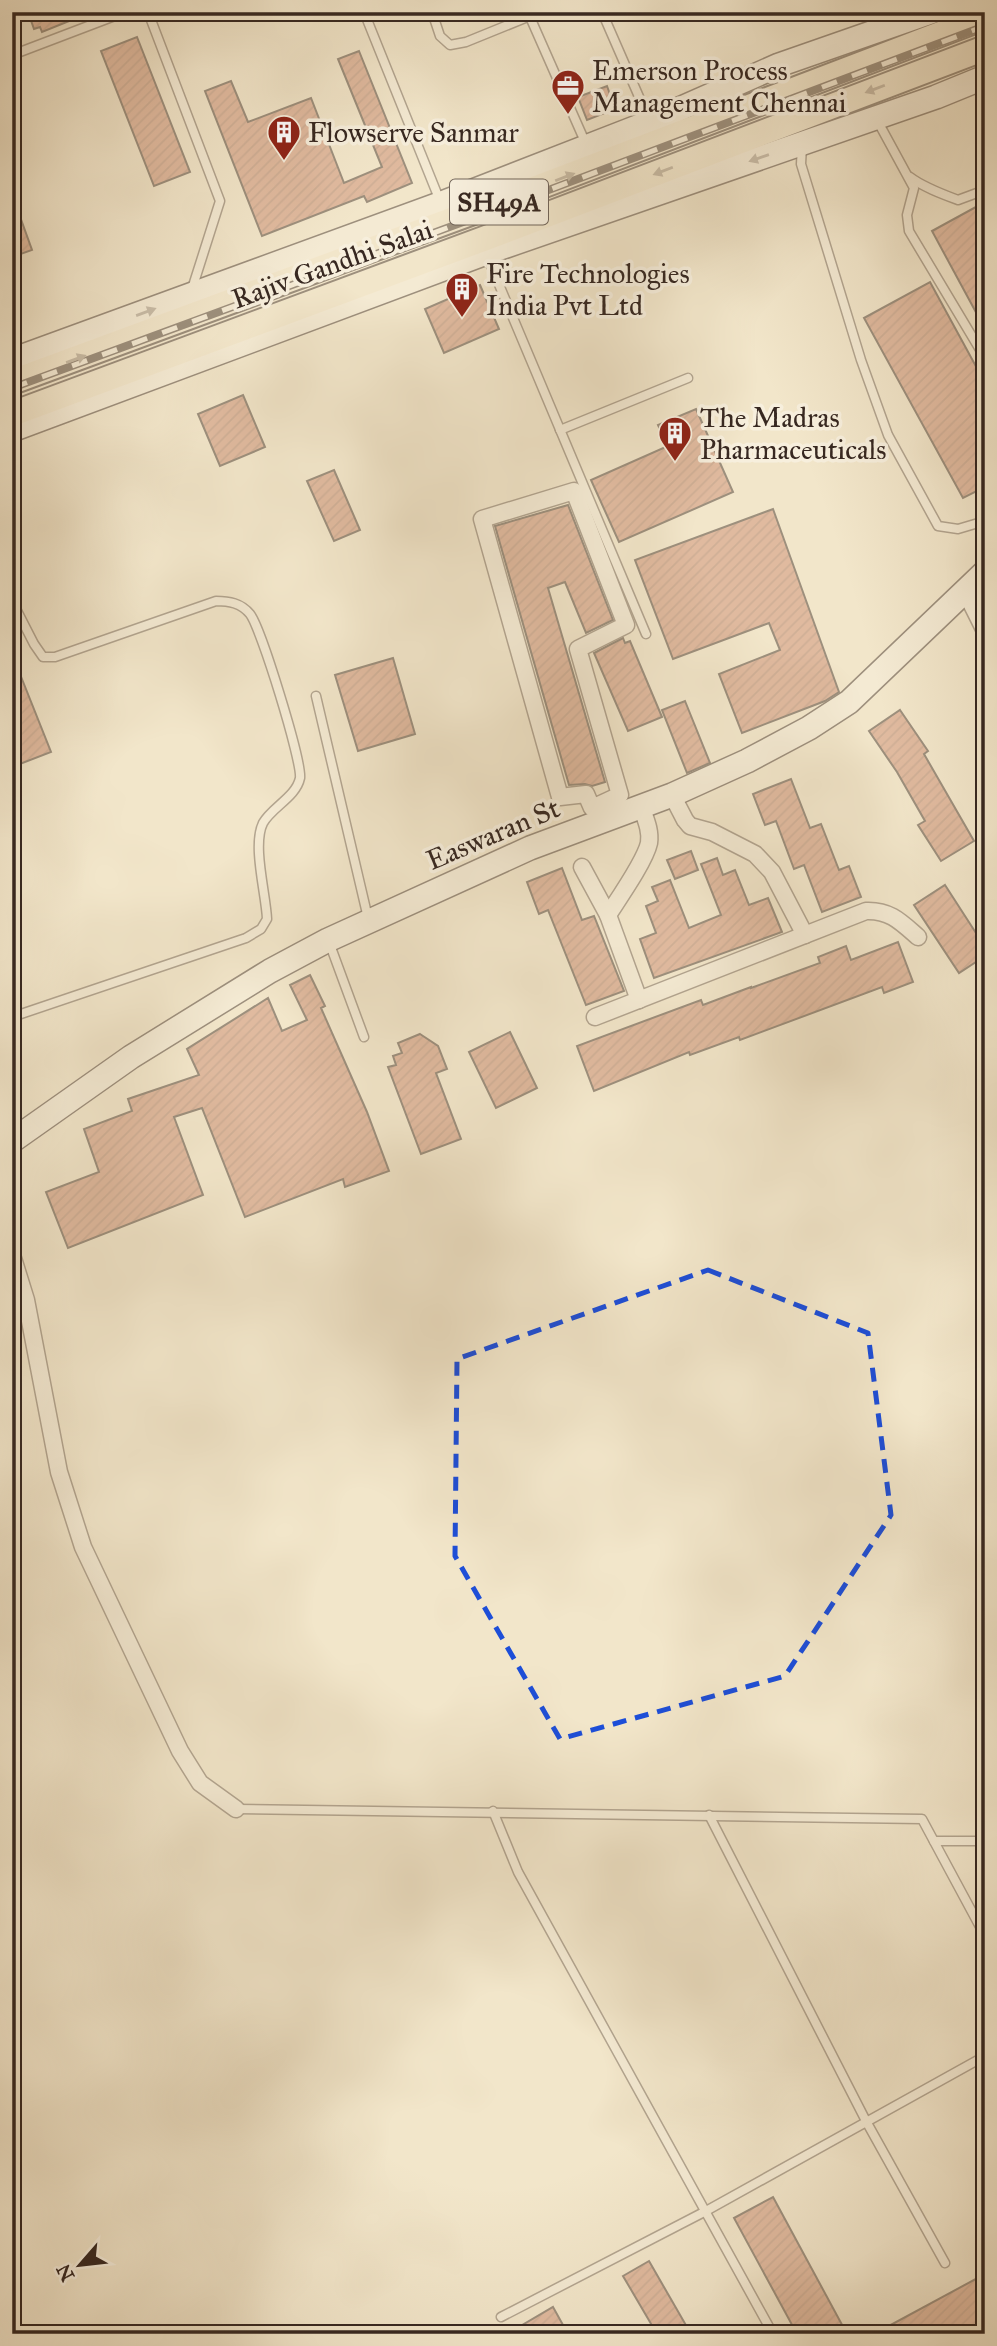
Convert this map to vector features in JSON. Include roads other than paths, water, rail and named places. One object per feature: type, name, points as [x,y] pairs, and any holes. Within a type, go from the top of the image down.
[{"type":"main road","name":"Rajiv Gandhi Salai","points":[[12,382],[450,221],[919,21],[985,17]]},
{"type":"main road","name":"Rajiv Gandhi Salai","points":[[12,414],[486,238],[985,48]]},
{"type":"street","points":[[12,360],[442,203],[650,122],[779,65],[919,21]]},
{"type":"street","points":[[925,70],[936,97]]},
{"type":"street","points":[[12,430],[486,253],[985,78]]},
{"type":"street","points":[[574,491],[626,625],[578,649],[620,795],[615,807],[592,808],[586,794],[560,797],[482,519],[574,491]]},
{"type":"street","points":[[977,586],[985,631]]},
{"type":"street","name":"Easwaran St","points":[[12,1141],[131,1057],[270,971],[328,940],[615,807],[641,806],[672,795],[809,727],[849,702],[977,586]]},
{"type":"street","points":[[672,795],[690,826],[712,832],[755,854],[772,872],[805,935]]},
{"type":"street","points":[[608,915],[649,842],[648,827],[641,806]]},
{"type":"street","points":[[582,867],[608,915],[639,1000]]},
{"type":"street","points":[[595,1017],[866,911],[880,911],[895,917],[918,937]]},
{"type":"street","points":[[12,1255],[26,1300],[60,1472],[83,1547],[180,1752],[200,1783],[236,1809]]},
{"type":"lane","points":[[12,55],[125,12]]},
{"type":"lane","points":[[148,12],[220,201],[190,296]]},
{"type":"lane","points":[[363,12],[442,203]]},
{"type":"lane","points":[[432,12],[440,36],[450,45],[466,42],[540,12]]},
{"type":"lane","points":[[602,12],[650,122]]},
{"type":"lane","points":[[530,17],[587,147]]},
{"type":"lane","points":[[876,118],[914,188],[906,215],[909,231],[985,358]]},
{"type":"lane","points":[[802,143],[801,164],[861,360],[888,435],[938,526],[958,530],[985,521]]},
{"type":"lane","points":[[910,177],[918,184],[958,200],[985,190]]},
{"type":"lane","points":[[486,253],[646,634]]},
{"type":"lane","points":[[560,429],[688,378]]},
{"type":"lane","points":[[12,601],[38,651],[43,657],[55,657],[216,601],[232,601],[249,614],[262,638],[296,753],[300,778],[290,794],[263,824],[259,847],[267,919],[261,929],[246,937],[12,1017]]},
{"type":"lane","points":[[316,696],[369,921]]},
{"type":"lane","points":[[328,940],[364,1037]]},
{"type":"lane","points":[[236,1809],[922,1819],[985,1936]]},
{"type":"lane","points":[[493,1811],[518,1872],[772,2334]]},
{"type":"lane","points":[[709,1815],[866,2121],[945,2263]]},
{"type":"lane","points":[[934,1840],[985,1842]]},
{"type":"lane","points":[[501,2317],[706,2211],[985,2056]]},
{"type":"railway","points":[[12,388],[985,26]]},
{"type":"place","name":"Emerson Process Management Chennai","points":[[568,116]]},
{"type":"place","name":"Flowserve Sanmar","points":[[284,162]]},
{"type":"place","name":"Fire Technologies India Pvt Ltd","points":[[462,319]]},
{"type":"place","name":"The Madras Pharmaceuticals","points":[[675,463]]}]
